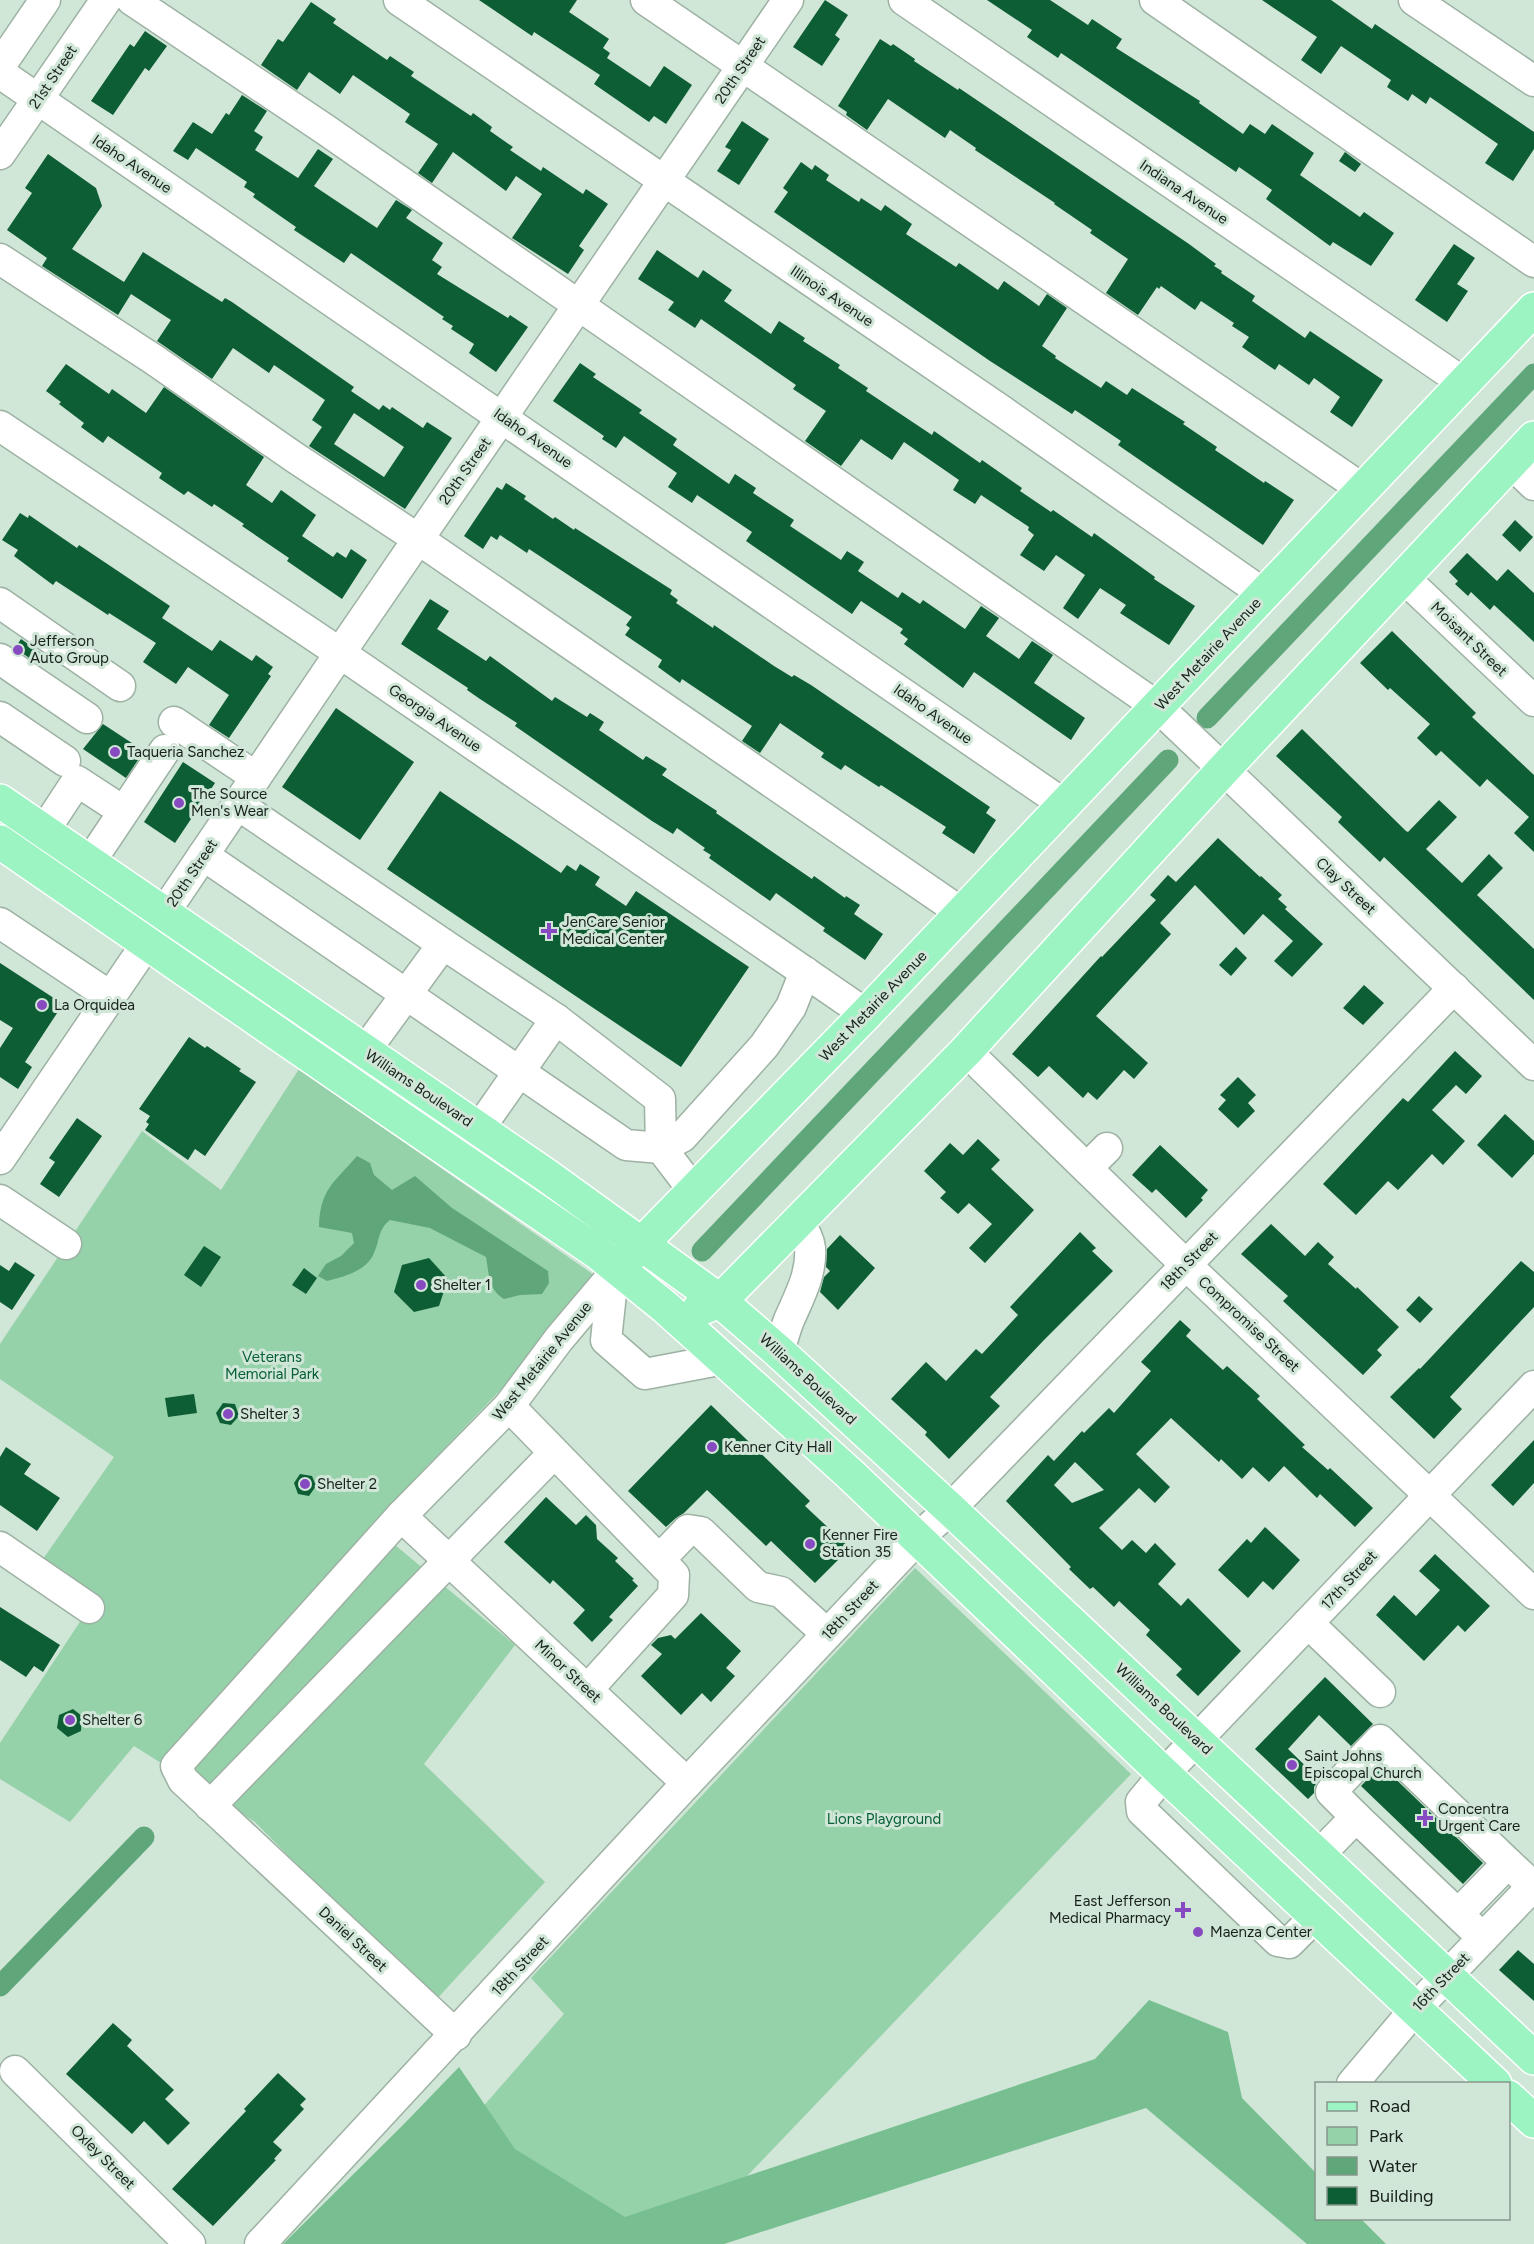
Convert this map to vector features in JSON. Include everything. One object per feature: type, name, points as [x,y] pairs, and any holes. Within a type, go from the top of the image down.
[{"type":"main road","name":"West Metairie Avenue","points":[[616,1272],[866,1014],[1534,309]]},
{"type":"main road","points":[[665,1308],[693,1311],[720,1301],[966,1051],[1223,770],[1534,438]]},
{"type":"main road","name":"Williams Boulevard","points":[[0,801],[479,1129],[642,1243],[720,1301],[950,1509],[1534,2058]]},
{"type":"main road","points":[[2,848],[90,903],[588,1245],[616,1272],[665,1308],[840,1466],[1493,2082]]},
{"type":"main road","points":[[90,903],[113,902],[135,915],[150,919],[164,913]]},
{"type":"main road","points":[[147,943],[165,941],[184,946],[221,970],[249,971]]},
{"type":"main road","points":[[840,1466],[853,1445],[867,1433]]},
{"type":"main road","points":[[1510,2098],[1534,2121]]},
{"type":"street","points":[[0,66],[45,0]]},
{"type":"street","name":"21st Street","points":[[0,154],[106,0]]},
{"type":"street","name":"Clay Street","points":[[132,0],[580,305],[1158,707],[1534,1065]]},
{"type":"street","name":"Illinois Avenue","points":[[399,0],[1002,411],[1264,594]]},
{"type":"street","points":[[646,0],[1364,490]]},
{"type":"street","name":"20th Street","points":[[164,913],[788,0]]},
{"type":"street","name":"Indiana Avenue","points":[[904,0],[1464,383]]},
{"type":"street","points":[[1155,0],[1534,262]]},
{"type":"street","points":[[1414,0],[1534,81]]},
{"type":"street","name":"Idaho Avenue","points":[[0,73],[1065,805]]},
{"type":"street","points":[[0,259],[153,359],[294,457],[418,539],[962,913]]},
{"type":"street","name":"Georgia Avenue","points":[[4,437],[340,653],[866,1014]]},
{"type":"street","points":[[1511,463],[1534,485]]},
{"type":"street","name":"Moisant Street","points":[[1403,577],[1534,701]]},
{"type":"street","points":[[0,603],[120,686]]},
{"type":"street","points":[[2,664],[87,718]]},
{"type":"street","points":[[0,717],[64,761]]},
{"type":"street","points":[[90,862],[169,736],[256,777]]},
{"type":"street","points":[[44,831],[77,781],[123,812]]},
{"type":"street","points":[[237,804],[556,1019],[660,1099],[661,1148],[693,1190]]},
{"type":"street","points":[[203,855],[626,1145],[661,1148],[682,1137],[764,1046],[791,1007],[805,972]]},
{"type":"street","points":[[0,923],[111,997]]},
{"type":"street","points":[[0,1160],[147,943]]},
{"type":"street","points":[[365,1051],[443,944]]},
{"type":"street","name":"18th Street","points":[[260,2244],[687,1783],[917,1539],[950,1509],[1454,988]]},
{"type":"street","points":[[479,1129],[556,1019]]},
{"type":"street","name":"Compromise Street","points":[[966,1051],[1097,1158],[1185,1264],[1534,1594]]},
{"type":"street","points":[[0,1200],[66,1244]]},
{"type":"street","points":[[779,1352],[805,1286],[808,1269],[810,1246],[798,1222]]},
{"type":"street","points":[[616,1272],[606,1340],[645,1374],[724,1359]]},
{"type":"street","name":"West Metairie Avenue","points":[[210,1806],[183,1780],[176,1766],[401,1516],[509,1406],[559,1339],[616,1272]]},
{"type":"street","name":"17th Street","points":[[1316,1916],[1289,1943],[1278,1941],[1142,1811],[1141,1802],[1164,1774],[1534,1386]]},
{"type":"street","points":[[509,1406],[674,1575],[673,1595],[588,1689]]},
{"type":"street","points":[[210,1806],[554,1453]]},
{"type":"street","name":"Minor Street","points":[[401,1516],[687,1783]]},
{"type":"street","points":[[660,1559],[688,1530],[700,1532],[758,1587],[781,1592],[827,1635]]},
{"type":"street","points":[[0,1547],[89,1608]]},
{"type":"street","points":[[1308,1623],[1380,1692]]},
{"type":"street","points":[[1483,1938],[1331,1792],[1380,1740],[1533,1886]]},
{"type":"street","name":"Daniel Street","points":[[210,1806],[456,2035]]},
{"type":"street","points":[[1319,1855],[1356,1817]]},
{"type":"street","points":[[1459,1913],[1508,1863]]},
{"type":"street","name":"16th Street","points":[[1354,2082],[1416,2008],[1533,1886]]},
{"type":"street","name":"Oxley Street","points":[[15,2071],[190,2244]]},
{"type":"green space","name":"Veterans Memorial Park","points":[[299,1069],[604,1282],[371,1525],[515,1645],[424,1764],[545,1882],[433,2003],[255,1822],[134,1746],[70,1822],[0,1779],[0,1743],[95,1599],[41,1562],[114,1457],[0,1379],[0,1344],[142,1131],[221,1190]]},
{"type":"green space","name":"Lions Playground","points":[[915,1568],[1131,1774],[708,2217],[613,2244],[417,2182],[564,2014],[531,1978]]},
{"type":"shaded area","points":[[1149,2000],[1228,2032],[1242,2098],[1315,2172],[1315,2220],[1362,2220],[1386,2244],[1307,2244],[1146,2108],[724,2244],[283,2244],[459,2067],[515,2149],[625,2217],[1095,2059]]},
{"type":"water","points":[[357,1156],[370,1163],[374,1175],[392,1190],[415,1176],[452,1208],[548,1271],[549,1283],[542,1294],[520,1295],[504,1299],[492,1286],[486,1257],[430,1228],[390,1220],[383,1227],[371,1259],[360,1269],[327,1281],[318,1276],[326,1264],[341,1256],[354,1243],[352,1233],[319,1227],[325,1195]]},
{"type":"building","points":[[479,0],[577,0],[569,12],[609,39],[603,48],[610,53],[607,58],[650,87],[664,66],[692,85],[666,124],[654,116],[649,122],[594,84],[600,75],[534,32],[532,36]]},
{"type":"building","points":[[825,0],[848,15],[835,35],[840,39],[822,66],[793,47]]},
{"type":"building","points":[[987,0],[1050,0],[1088,25],[1092,19],[1122,39],[1116,48],[1200,101],[1199,103],[1243,134],[1250,124],[1265,134],[1272,124],[1314,153],[1300,175],[1360,217],[1364,212],[1394,233],[1371,266],[1333,242],[1330,246],[1266,199],[1272,190],[1239,167],[1236,172],[1061,53],[1058,58],[1027,37],[1032,30]]},
{"type":"building","points":[[1262,0],[1331,0],[1372,29],[1375,24],[1534,132],[1534,149],[1513,181],[1485,163],[1498,144],[1430,97],[1426,104],[1412,94],[1408,101],[1387,87],[1391,80],[1341,46],[1321,74],[1301,60],[1317,37]]},
{"type":"building","points":[[311,2],[336,19],[333,23],[387,60],[390,56],[414,72],[411,76],[471,116],[473,113],[492,127],[490,131],[513,147],[510,150],[541,171],[543,167],[583,194],[586,189],[608,204],[579,246],[584,250],[568,274],[512,238],[542,194],[516,176],[506,191],[453,152],[432,183],[418,173],[438,144],[405,122],[410,114],[353,75],[340,94],[309,72],[297,90],[261,65],[278,39],[283,42]]},
{"type":"building","points":[[145,31],[167,46],[149,71],[145,68],[113,115],[91,101],[130,44],[134,47]]},
{"type":"building","points":[[880,39],[891,46],[893,44],[915,59],[914,61],[958,90],[959,88],[1189,244],[1216,264],[1214,266],[1222,271],[1221,273],[1255,296],[1252,301],[1305,338],[1310,331],[1383,380],[1352,427],[1330,412],[1340,397],[1314,378],[1309,385],[1279,364],[1275,370],[1242,347],[1249,337],[1232,326],[1234,323],[1201,301],[1195,310],[1161,286],[1159,289],[1157,287],[1138,315],[1106,293],[1128,259],[1090,233],[1092,230],[1055,203],[975,150],[976,148],[950,130],[945,138],[888,99],[867,130],[846,115],[847,112],[838,106]]},
{"type":"building","points":[[242,95],[267,111],[254,131],[263,137],[255,150],[298,178],[318,149],[333,159],[314,186],[377,228],[396,200],[412,210],[406,218],[443,243],[432,260],[442,267],[437,274],[508,318],[510,315],[528,327],[496,372],[469,353],[474,344],[451,329],[453,326],[442,319],[444,317],[351,253],[344,263],[294,230],[296,227],[253,197],[255,194],[244,187],[247,182],[196,148],[188,160],[173,151],[193,122],[212,134],[226,113],[229,115]]},
{"type":"building","points":[[742,121],[769,139],[739,185],[717,171],[731,150],[725,147]]},
{"type":"building","points":[[1345,152],[1361,164],[1355,172],[1339,161]]},
{"type":"building","points":[[48,154],[96,188],[102,206],[72,249],[124,282],[143,252],[222,302],[225,298],[232,302],[354,387],[351,391],[379,410],[383,405],[390,410],[392,407],[423,428],[427,422],[452,438],[405,509],[309,446],[322,427],[312,420],[325,400],[274,365],[269,373],[233,348],[212,379],[157,341],[171,320],[131,294],[118,315],[42,266],[47,258],[7,230],[32,193],[25,188]],"holes":[[[354,413],[404,447],[384,477],[334,444]]]},
{"type":"building","points":[[801,162],[812,170],[815,165],[829,175],[826,180],[859,202],[861,198],[881,211],[885,205],[912,224],[906,234],[956,267],[959,263],[998,290],[1004,281],[1039,306],[1047,294],[1067,308],[1042,346],[1056,356],[1055,358],[1101,388],[1106,381],[1127,395],[1132,388],[1185,422],[1183,424],[1217,447],[1215,450],[1294,500],[1263,545],[1118,445],[1121,441],[1075,410],[1072,414],[990,361],[774,212],[788,192],[783,188]]},
{"type":"building","points":[[1454,244],[1475,258],[1457,284],[1468,291],[1447,322],[1415,300]]},
{"type":"building","points":[[657,250],[698,278],[703,270],[732,290],[724,301],[771,334],[779,321],[805,338],[803,341],[840,365],[838,368],[868,388],[866,391],[932,435],[934,431],[980,463],[982,460],[1022,488],[1020,491],[1051,512],[1053,510],[1092,537],[1094,533],[1155,577],[1154,579],[1195,606],[1169,645],[1120,613],[1126,605],[1100,588],[1078,619],[1063,608],[1085,575],[1056,555],[1044,571],[1020,555],[1034,535],[1028,530],[1029,527],[981,495],[975,504],[953,490],[959,480],[904,442],[892,460],[861,439],[841,466],[805,441],[826,411],[793,389],[796,385],[701,319],[695,328],[668,310],[674,302],[638,279]]},
{"type":"building","points":[[580,363],[596,374],[593,377],[642,410],[639,413],[677,439],[673,445],[729,484],[735,474],[756,488],[753,493],[794,520],[790,526],[841,560],[847,551],[864,562],[858,571],[898,598],[902,592],[920,604],[923,600],[965,629],[981,606],[999,618],[986,636],[1019,659],[1032,641],[1053,655],[1034,683],[1085,718],[1071,740],[974,672],[963,688],[904,644],[908,639],[900,633],[903,629],[861,601],[852,614],[746,541],[752,532],[697,495],[692,503],[668,487],[677,473],[624,436],[616,448],[602,439],[604,436],[553,401]]},
{"type":"building","points":[[66,364],[109,394],[112,389],[146,413],[164,387],[264,457],[246,485],[272,503],[281,490],[316,515],[302,536],[333,557],[337,552],[346,558],[351,549],[367,560],[342,599],[287,561],[289,558],[214,504],[212,507],[188,491],[184,495],[159,478],[162,473],[108,436],[103,443],[81,427],[84,423],[46,391]]},
{"type":"building","points":[[506,483],[526,496],[524,499],[553,519],[555,517],[574,530],[575,528],[672,590],[670,594],[678,600],[676,603],[713,628],[714,625],[774,666],[811,685],[990,807],[986,813],[996,820],[974,854],[942,833],[946,827],[845,765],[841,770],[821,757],[824,753],[780,723],[760,753],[742,741],[752,726],[682,679],[680,683],[658,667],[662,660],[625,635],[630,628],[626,625],[632,617],[529,549],[527,553],[500,535],[497,540],[491,536],[483,549],[464,536],[497,487],[502,490]]},
{"type":"building","points":[[20,513],[28,518],[29,515],[77,548],[79,545],[170,606],[162,618],[212,651],[220,640],[252,661],[256,655],[273,667],[268,674],[271,676],[229,738],[209,725],[229,695],[188,667],[176,684],[143,662],[156,643],[56,581],[53,585],[14,556],[18,550],[2,540]]},
{"type":"building","points":[[1515,520],[1533,537],[1520,552],[1502,535]]},
{"type":"building","points":[[1467,553],[1497,581],[1508,569],[1534,593],[1534,642],[1494,605],[1490,610],[1471,592],[1468,596],[1455,584],[1458,581],[1449,572]]},
{"type":"building","points":[[430,599],[449,611],[437,629],[486,661],[490,656],[552,701],[555,697],[587,717],[590,713],[604,722],[599,730],[643,760],[646,756],[667,769],[662,775],[812,879],[814,876],[845,898],[846,896],[860,905],[854,914],[883,934],[865,960],[823,931],[825,928],[776,893],[770,901],[709,858],[711,855],[703,850],[705,848],[677,828],[673,834],[652,821],[515,726],[517,723],[467,690],[468,688],[401,644]]},
{"type":"building","points":[[1392,631],[1476,713],[1472,717],[1534,775],[1534,852],[1514,833],[1529,817],[1487,779],[1480,787],[1441,751],[1436,756],[1417,738],[1430,724],[1390,688],[1388,690],[1360,663]]},
{"type":"building","points":[[21,639],[41,653],[35,662],[15,648]]},
{"type":"building","points":[[336,708],[414,762],[360,840],[282,787]]},
{"type":"building","name":"Taqueria Sanchez","points":[[103,724],[144,751],[126,778],[83,749]]},
{"type":"building","points":[[1302,729],[1406,831],[1408,832],[1439,800],[1457,817],[1426,849],[1462,883],[1489,854],[1503,868],[1477,895],[1534,949],[1534,1000],[1384,857],[1380,862],[1338,822],[1342,817],[1276,756]]},
{"type":"building","name":"The Source Men's Wear","points":[[183,762],[215,783],[175,843],[144,822]]},
{"type":"building","points":[[440,791],[561,873],[567,865],[576,871],[580,864],[600,877],[595,885],[626,906],[636,891],[749,967],[681,1067],[387,869]]},
{"type":"building","points":[[1218,838],[1282,895],[1278,899],[1287,907],[1285,909],[1323,944],[1292,977],[1274,961],[1293,941],[1263,914],[1244,935],[1195,885],[1160,923],[1171,934],[1096,1016],[1148,1063],[1134,1079],[1124,1070],[1097,1100],[1088,1092],[1083,1098],[1049,1066],[1038,1077],[1012,1054],[1101,956],[1156,900],[1150,895],[1168,875],[1176,882]]},
{"type":"building","points":[[1236,947],[1247,958],[1231,976],[1219,965]]},
{"type":"building","points":[[0,963],[63,1004],[25,1062],[32,1067],[18,1089],[0,1077],[0,1048],[13,1028],[0,1020]]},
{"type":"building","points":[[1364,985],[1384,1003],[1363,1025],[1343,1008]]},
{"type":"building","points":[[189,1037],[205,1048],[207,1046],[256,1082],[205,1156],[195,1149],[188,1160],[145,1130],[150,1116],[139,1109]]},
{"type":"building","points":[[1455,1051],[1482,1076],[1466,1094],[1456,1085],[1432,1110],[1465,1141],[1443,1165],[1432,1154],[1398,1190],[1388,1181],[1356,1215],[1323,1184],[1403,1098],[1408,1102]]},
{"type":"building","points":[[1238,1077],[1256,1095],[1248,1103],[1255,1111],[1238,1128],[1218,1109],[1226,1100],[1220,1095]]},
{"type":"building","points":[[1505,1114],[1534,1141],[1534,1154],[1512,1178],[1477,1145]]},
{"type":"building","points":[[77,1118],[102,1136],[59,1197],[40,1184],[55,1162],[49,1158]]},
{"type":"building","points":[[978,1139],[1000,1160],[991,1169],[1034,1210],[985,1263],[969,1248],[992,1224],[969,1203],[958,1214],[940,1198],[946,1192],[924,1171],[950,1143],[963,1155]]},
{"type":"building","points":[[1160,1145],[1208,1190],[1201,1198],[1203,1200],[1186,1218],[1156,1189],[1152,1193],[1132,1175]]},
{"type":"building","points":[[1271,1224],[1305,1256],[1318,1242],[1334,1257],[1328,1264],[1356,1289],[1357,1287],[1399,1327],[1377,1350],[1382,1355],[1363,1375],[1283,1301],[1288,1296],[1241,1254]]},
{"type":"building","points":[[1080,1232],[1096,1248],[1092,1251],[1113,1271],[990,1397],[1000,1406],[949,1459],[925,1435],[927,1432],[891,1399],[926,1362],[946,1381],[976,1349],[982,1354],[1018,1315],[1010,1307]]},
{"type":"building","points":[[840,1235],[875,1268],[838,1310],[820,1292],[824,1277],[830,1271],[826,1267],[827,1249]]},
{"type":"building","points":[[204,1246],[221,1257],[201,1287],[184,1275]]},
{"type":"building","name":"Shelter 1","points":[[429,1258],[448,1279],[439,1306],[414,1312],[394,1292],[402,1265]]},
{"type":"building","points":[[1521,1261],[1534,1272],[1534,1307],[1450,1397],[1462,1409],[1434,1439],[1390,1397],[1420,1369]]},
{"type":"building","points":[[15,1262],[35,1275],[12,1310],[0,1302],[0,1265],[9,1271]]},
{"type":"building","points":[[304,1268],[317,1278],[306,1294],[292,1285]]},
{"type":"building","points":[[1419,1296],[1433,1309],[1420,1323],[1406,1310]]},
{"type":"building","points":[[1180,1320],[1191,1330],[1186,1336],[1223,1370],[1227,1366],[1260,1396],[1257,1399],[1305,1445],[1302,1447],[1328,1470],[1330,1468],[1373,1508],[1355,1527],[1320,1494],[1317,1498],[1284,1466],[1269,1482],[1253,1467],[1242,1479],[1221,1459],[1219,1462],[1171,1418],[1136,1454],[1170,1487],[1155,1503],[1139,1488],[1099,1528],[1122,1550],[1132,1540],[1146,1553],[1155,1543],[1176,1564],[1158,1584],[1181,1606],[1188,1598],[1241,1651],[1198,1696],[1176,1675],[1182,1669],[1146,1635],[1150,1630],[1119,1601],[1114,1607],[1093,1587],[1090,1589],[1006,1501],[1048,1455],[1054,1461],[1082,1431],[1084,1433],[1109,1408],[1114,1413],[1151,1371],[1141,1362]],"holes":[[[1075,1462],[1104,1490],[1072,1503],[1054,1485]]]},
{"type":"building","points":[[194,1394],[197,1413],[168,1417],[165,1398]]},
{"type":"building","name":"Shelter 3","points":[[223,1403],[235,1404],[239,1416],[231,1425],[220,1423],[216,1413]]},
{"type":"building","name":"Kenner City Hall","points":[[711,1405],[810,1501],[805,1506],[850,1548],[815,1583],[771,1541],[766,1546],[707,1490],[666,1527],[628,1491]]},
{"type":"building","points":[[1534,1440],[1534,1483],[1513,1506],[1491,1485]]},
{"type":"building","points":[[6,1447],[31,1464],[24,1474],[60,1498],[37,1531],[0,1505],[0,1457]]},
{"type":"building","name":"Shelter 2","points":[[300,1474],[312,1476],[316,1486],[309,1496],[298,1494],[294,1483]]},
{"type":"building","points":[[546,1497],[576,1525],[586,1515],[596,1525],[597,1539],[618,1558],[615,1561],[638,1586],[609,1617],[613,1620],[592,1642],[573,1623],[585,1610],[553,1580],[550,1584],[504,1542]]},
{"type":"building","points":[[1265,1527],[1300,1560],[1273,1590],[1263,1581],[1248,1598],[1218,1570],[1247,1539],[1251,1543]]},
{"type":"building","points":[[1435,1554],[1490,1606],[1465,1632],[1458,1625],[1424,1661],[1376,1615],[1394,1595],[1416,1616],[1440,1590],[1419,1571]]},
{"type":"building","points":[[0,1607],[60,1645],[43,1672],[34,1666],[26,1677],[0,1660]]},
{"type":"building","points":[[701,1613],[741,1651],[726,1668],[735,1676],[711,1702],[702,1693],[681,1715],[641,1676],[662,1654],[651,1645],[658,1638],[671,1635],[675,1639]]},
{"type":"building","points":[[1325,1677],[1373,1724],[1351,1746],[1319,1715],[1288,1749],[1319,1779],[1314,1787],[1314,1793],[1308,1799],[1255,1749]]},
{"type":"building","name":"Shelter 6","points":[[73,1709],[82,1716],[81,1731],[68,1737],[57,1728],[59,1715]]},
{"type":"building","name":"Concentra Urgent Care","points":[[1381,1765],[1483,1863],[1463,1884],[1361,1786]]},
{"type":"building","points":[[1518,1950],[1534,1964],[1534,2001],[1499,1970]]},
{"type":"building","points":[[113,2023],[132,2040],[127,2046],[174,2090],[165,2099],[190,2123],[168,2145],[144,2121],[132,2134],[66,2074]]},
{"type":"building","points":[[278,2073],[306,2099],[300,2105],[304,2109],[273,2142],[282,2150],[274,2159],[276,2160],[213,2226],[172,2189],[246,2111],[244,2109]]},
{"type":"waterway","points":[[1207,718],[1534,374]]},
{"type":"waterway","points":[[702,1251],[1168,760]]},
{"type":"waterway","points":[[0,1986],[144,1837]]},
{"type":"place","name":"Jefferson Auto Group","points":[[18,650]]},
{"type":"place","name":"Taqueria Sanchez","points":[[115,752]]},
{"type":"place","name":"The Source Men's Wear","points":[[179,803]]},
{"type":"place","name":"JenCare Senior Medical Center","points":[[549,931]]},
{"type":"place","name":"La Orquidea","points":[[42,1005]]},
{"type":"place","name":"Shelter 1","points":[[421,1285]]},
{"type":"place","name":"Shelter 3","points":[[228,1414]]},
{"type":"place","name":"Kenner City Hall","points":[[712,1447]]},
{"type":"place","name":"Shelter 2","points":[[305,1484]]},
{"type":"place","name":"Kenner Fire Station 35","points":[[810,1544]]},
{"type":"place","name":"Shelter 6","points":[[70,1720]]},
{"type":"place","name":"Saint Johns Episcopal Church","points":[[1292,1765]]},
{"type":"place","name":"Concentra Urgent Care","points":[[1425,1818]]},
{"type":"place","name":"East Jefferson Medical Pharmacy","points":[[1183,1910]]},
{"type":"place","name":"Maenza Center","points":[[1198,1932]]}]
